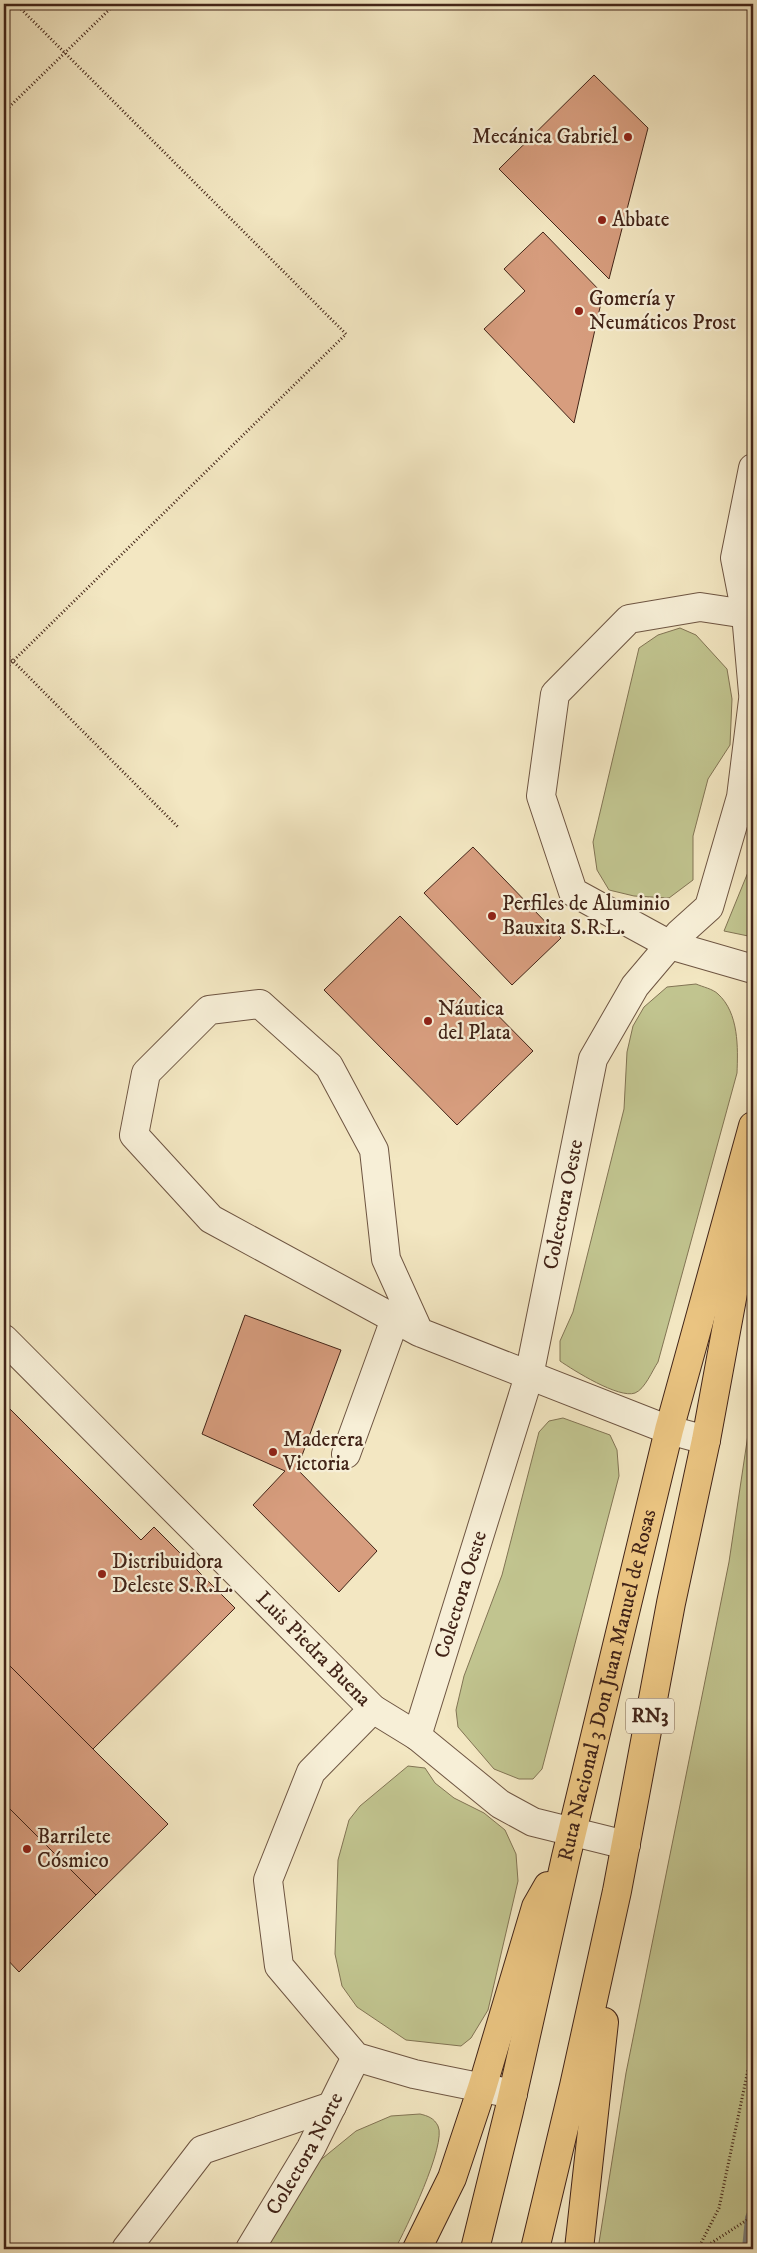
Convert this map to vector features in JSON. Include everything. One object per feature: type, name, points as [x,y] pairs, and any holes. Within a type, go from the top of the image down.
[{"type":"highway","name":"Ruta Nacional 3 Don Juan Manuel de Rosas","points":[[475,2249],[513,2094],[569,1844],[669,1430],[753,1126]]},
{"type":"highway","name":"Ruta Nacional 3 Don Juan Manuel de Rosas","points":[[535,2249],[574,2086],[617,1891],[671,1603],[706,1440],[753,1181]]},
{"type":"highway","points":[[417,2249],[452,2178],[482,2088],[536,1907],[569,1844]]},
{"type":"highway","points":[[580,2249],[617,1891]]},
{"type":"street","points":[[753,468],[735,558],[750,615],[753,693]]},
{"type":"street","points":[[750,615],[700,607],[629,619],[555,694],[541,796],[573,892],[670,945],[753,969]]},
{"type":"street","name":"Colectora Oeste","points":[[417,1736],[529,1376],[593,1059],[635,986],[670,945],[710,906],[741,797],[753,700]]},
{"type":"street","points":[[419,1332],[386,1260],[374,1150],[329,1066],[260,1004],[209,1010],[146,1073],[134,1135],[211,1219],[419,1332],[669,1430],[706,1440]]},
{"type":"street","points":[[346,1454],[395,1319]]},
{"type":"street","name":"Luis Piedra Buena","points":[[4,1339],[373,1709],[417,1736],[500,1804],[569,1844],[626,1845]]},
{"type":"street","points":[[373,1709],[310,1772],[268,1880],[279,1966],[356,2057],[414,2074],[513,2094]]},
{"type":"street","name":"Colectora Norte","points":[[250,2249],[311,2148],[356,2057]]},
{"type":"street","points":[[126,2249],[202,2150],[332,2106]]},
{"type":"path","points":[[4,670],[346,334],[16,4]]},
{"type":"path","points":[[4,112],[115,4]]},
{"type":"path","points":[[4,652],[179,828]]},
{"type":"path","points":[[700,2249],[718,2208],[753,2046]]},
{"type":"path","points":[[700,2249],[750,2218],[753,2218]]},
{"type":"green space","points":[[680,628],[696,635],[727,669],[732,699],[730,745],[708,779],[693,836],[693,880],[669,898],[634,896],[609,890],[597,870],[593,842],[639,648],[658,635]]},
{"type":"green space","points":[[753,860],[753,937],[724,931]]},
{"type":"green space","points":[[696,984],[716,992],[730,1011],[736,1031],[737,1073],[658,1362],[642,1388],[635,1393],[628,1394],[596,1383],[560,1361],[560,1341],[573,1312],[624,1109],[627,1052],[633,1026],[644,1007],[667,987]]},
{"type":"green space","points":[[753,1401],[753,2249],[598,2249],[626,2073],[729,1562]]},
{"type":"green space","points":[[563,1418],[610,1435],[617,1450],[619,1476],[542,1769],[533,1779],[519,1779],[494,1769],[458,1727],[456,1710],[464,1676],[502,1575],[539,1432],[549,1421]]},
{"type":"green space","points":[[408,1766],[425,1768],[435,1783],[454,1798],[484,1813],[505,1830],[516,1854],[518,1881],[488,2010],[471,2038],[461,2046],[406,2040],[357,2007],[342,1986],[335,1954],[338,1860],[349,1820],[360,1806]]},
{"type":"green space","points":[[420,2114],[435,2121],[438,2126],[439,2136],[424,2188],[395,2249],[265,2249],[318,2162],[356,2131],[391,2116]]},
{"type":"building","points":[[594,75],[648,128],[609,279],[499,169]]},
{"type":"building","points":[[543,232],[603,294],[574,423],[484,329],[525,291],[504,269]]},
{"type":"building","name":"Perfiles de Aluminio Bauxita S.R.L.","points":[[473,847],[561,938],[512,985],[424,893]]},
{"type":"building","name":"Náutica del Plata","points":[[400,916],[533,1051],[457,1125],[324,990]]},
{"type":"building","name":"Maderera Victoria","points":[[245,1315],[341,1350],[297,1469],[377,1551],[339,1592],[253,1505],[285,1471],[202,1434]]},
{"type":"building","name":"Distribuidora Deleste S.R.L.","points":[[4,1403],[141,1540],[154,1527],[235,1608],[93,1749],[4,1660]]},
{"type":"building","points":[[4,1660],[168,1824],[96,1895],[4,1803]]},
{"type":"building","name":"Barrilete Cósmico","points":[[4,1803],[96,1895],[19,1972],[4,1956]]},
{"type":"waterway","points":[[747,2249],[750,2218],[753,2211]]},
{"type":"place","name":"Mecánica Gabriel","points":[[628,137]]},
{"type":"place","name":"Abbate","points":[[602,220]]},
{"type":"place","name":"Gomería y Neumáticos Prost","points":[[579,311]]},
{"type":"place","name":"Perfiles de Aluminio Bauxita S.R.L.","points":[[492,916]]},
{"type":"place","name":"Náutica del Plata","points":[[428,1021]]},
{"type":"place","name":"Maderera Victoria","points":[[273,1452]]},
{"type":"place","name":"Distribuidora Deleste S.R.L.","points":[[102,1574]]},
{"type":"place","name":"Barrilete Cósmico","points":[[27,1849]]}]
